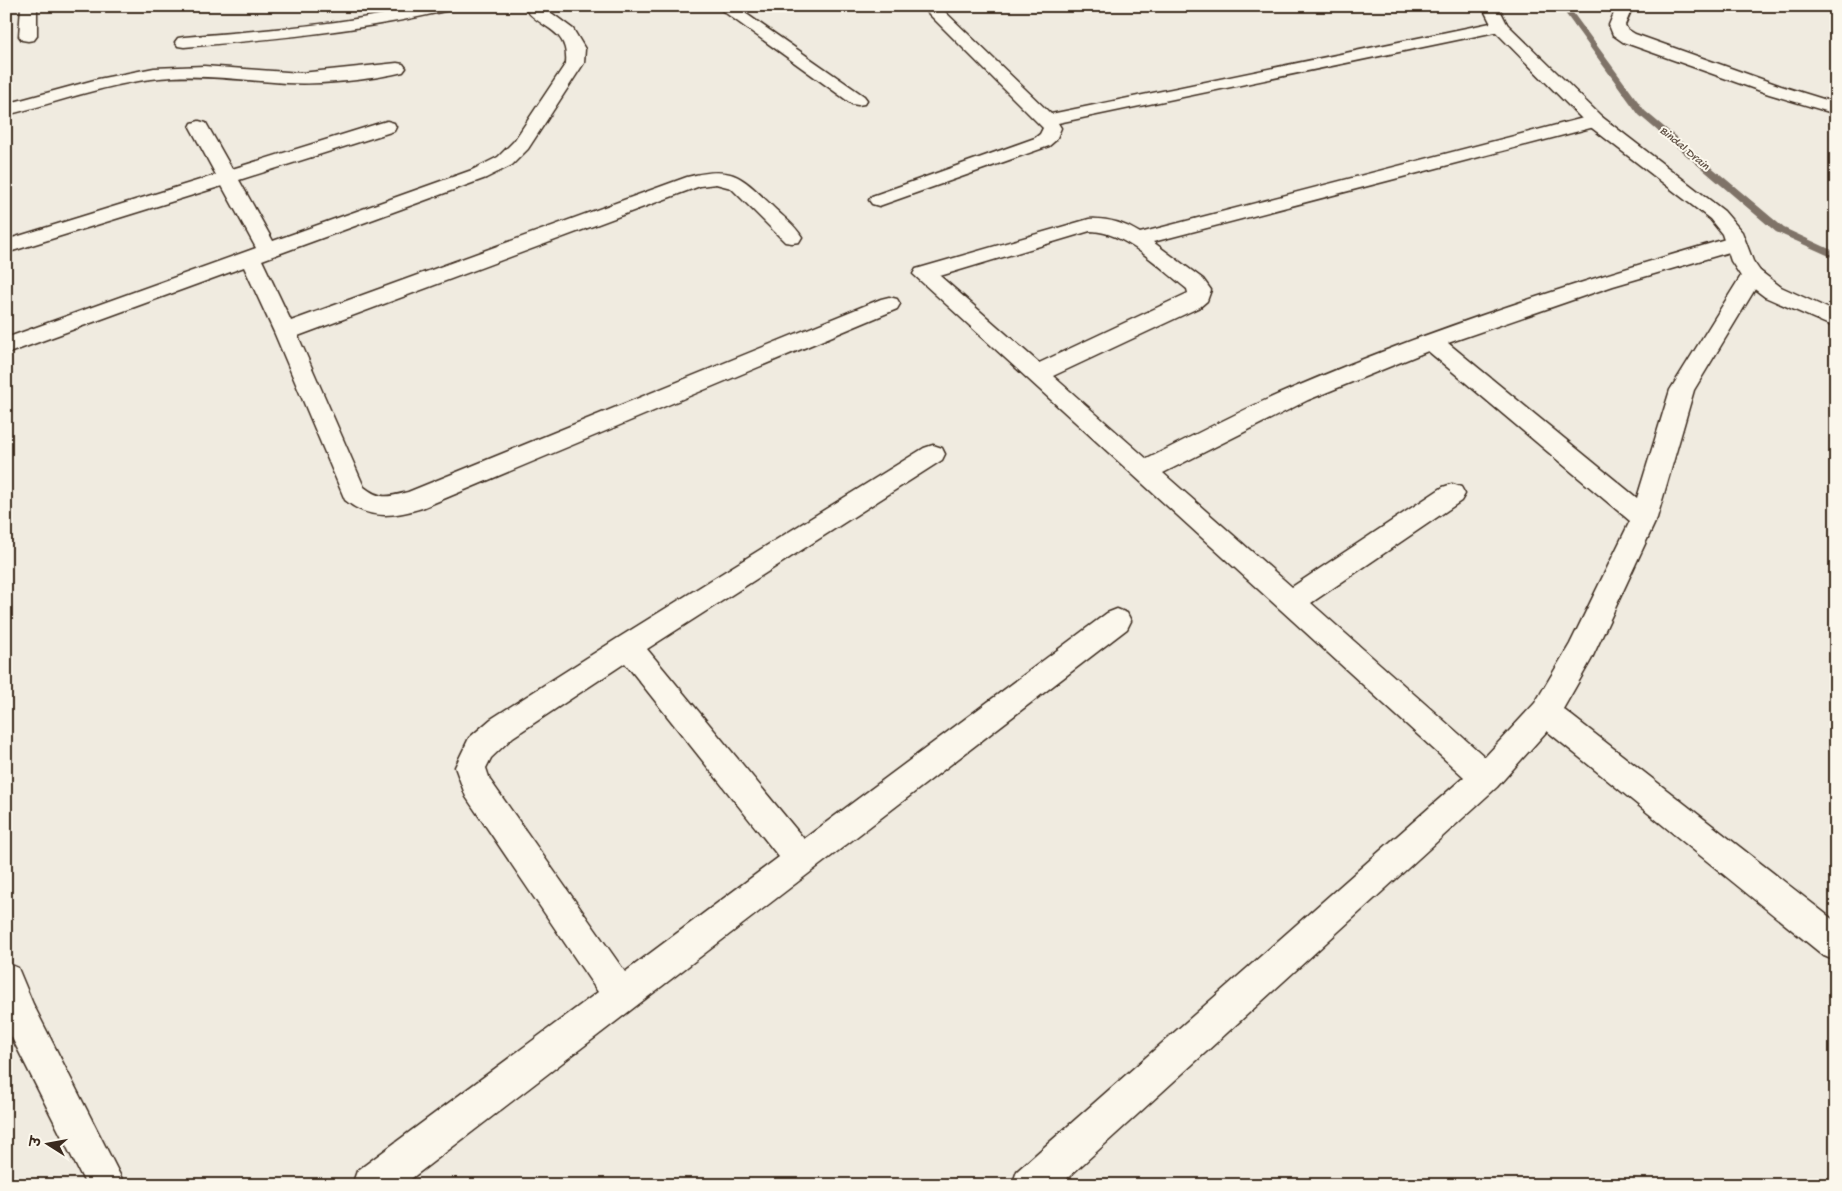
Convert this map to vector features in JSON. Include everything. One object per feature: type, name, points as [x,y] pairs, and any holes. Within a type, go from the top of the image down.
[{"type":"street","points":[[28,36],[29,6]]},
{"type":"street","points":[[184,42],[284,32],[389,18],[443,6]]},
{"type":"street","points":[[6,346],[479,174],[504,161],[521,146],[575,63],[576,49],[567,34],[531,6]]},
{"type":"street","points":[[724,6],[858,100]]},
{"type":"street","points":[[879,200],[1042,142],[1049,136],[1052,128],[1047,120],[929,6]]},
{"type":"street","points":[[1490,6],[1500,26],[1595,122],[1717,215],[1732,232],[1742,261],[1752,276],[1774,292],[1836,321]]},
{"type":"street","points":[[1625,6],[1617,25],[1619,31],[1629,38],[1775,90],[1836,109]]},
{"type":"street","points":[[1047,120],[1500,26]]},
{"type":"street","points":[[6,110],[104,83],[154,73],[197,71],[288,78],[321,77],[396,68]]},
{"type":"street","points":[[1137,240],[1595,122]]},
{"type":"street","points":[[199,127],[228,178],[259,255],[285,332],[354,493],[366,504],[388,507],[413,501],[889,304]]},
{"type":"street","points":[[6,248],[387,127]]},
{"type":"street","points":[[285,332],[694,181],[712,177],[727,178],[738,184],[792,237]]},
{"type":"street","points":[[1036,374],[1192,302],[1199,296],[1200,290],[1195,284],[1137,240],[1116,228],[1102,224],[1089,225],[924,274],[1486,777]]},
{"type":"street","points":[[1144,471],[1300,394],[1432,341],[1605,281],[1736,243]]},
{"type":"street","points":[[1031,1185],[1486,777],[1545,712],[1581,652],[1644,518],[1682,390],[1752,276]]},
{"type":"street","points":[[1432,341],[1644,518]]},
{"type":"street","points":[[621,996],[477,787],[470,767],[480,748],[502,728],[628,646],[933,454]]},
{"type":"street","points":[[1291,602],[1452,494]]},
{"type":"street","points":[[371,1185],[1117,621]]},
{"type":"street","points":[[628,646],[801,860]]},
{"type":"street","points":[[1545,712],[1836,944]]},
{"type":"street","points":[[6,980],[19,1014],[106,1185]]},
{"type":"waterway","name":"Bindal Drain","points":[[1564,6],[1642,113],[1780,230],[1836,256]]}]
